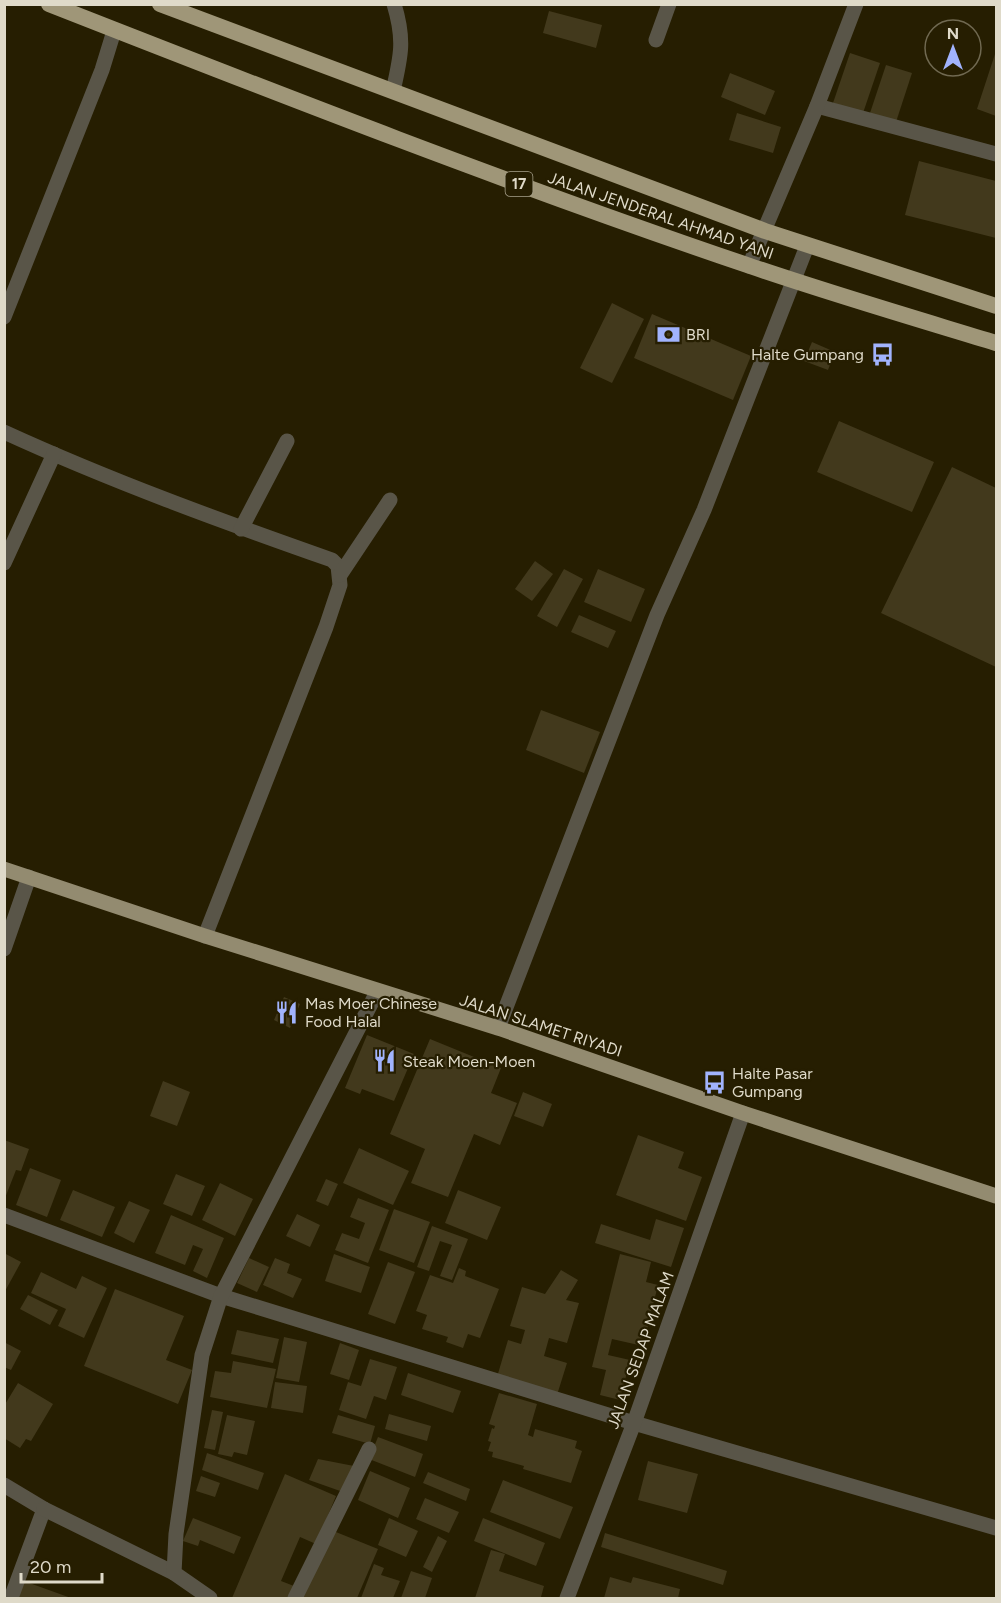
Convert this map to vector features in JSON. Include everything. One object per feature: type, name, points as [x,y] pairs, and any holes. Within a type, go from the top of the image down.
[{"type":"highway","name":"JALAN JENDERAL AHMAD YANI","points":[[49,4],[114,31],[528,187],[749,266],[996,343]]},
{"type":"highway","name":"JALAN JENDERAL AHMAD YANI","points":[[160,4],[765,231],[996,306]]},
{"type":"main road","name":"JALAN SLAMET RIYADI","points":[[4,869],[377,992],[498,1028],[742,1113],[996,1196]]},
{"type":"street","points":[[393,91],[402,50],[400,24],[394,4]]},
{"type":"street","points":[[657,40],[669,4]]},
{"type":"street","points":[[749,266],[817,106],[855,4]]},
{"type":"street","points":[[4,317],[102,70],[114,31]]},
{"type":"street","points":[[817,106],[996,154]]},
{"type":"street","points":[[498,1028],[657,615],[704,510],[807,246]]},
{"type":"street","points":[[4,432],[241,528],[332,560],[338,566],[340,585],[326,627],[205,936]]},
{"type":"street","points":[[241,528],[287,441]]},
{"type":"street","points":[[4,563],[54,454]]},
{"type":"street","points":[[340,575],[390,500]]},
{"type":"street","points":[[4,949],[28,877]]},
{"type":"street","points":[[174,1573],[176,1534],[202,1355],[221,1296],[377,992]]},
{"type":"street","name":"JALAN SEDAP MALAM","points":[[567,1599],[634,1423],[742,1113]]},
{"type":"street","points":[[4,1215],[221,1296],[634,1423],[996,1528]]},
{"type":"street","points":[[295,1599],[369,1449]]},
{"type":"street","points":[[4,1485],[44,1509],[174,1573],[210,1599]]},
{"type":"street","points":[[11,1599],[44,1509]]},
{"type":"building","points":[[549,11],[602,25],[596,48],[543,33]]},
{"type":"building","points":[[996,51],[996,116],[977,109]]},
{"type":"building","points":[[850,53],[880,63],[863,113],[833,103]]},
{"type":"building","points":[[886,65],[912,73],[896,122],[870,113]]},
{"type":"building","points":[[730,73],[775,91],[765,115],[721,97]]},
{"type":"building","points":[[737,113],[781,127],[773,153],[729,140]]},
{"type":"building","points":[[919,161],[996,181],[996,238],[905,215]]},
{"type":"building","points":[[612,303],[644,319],[612,383],[580,368]]},
{"type":"building","points":[[652,314],[751,356],[733,400],[634,358]]},
{"type":"building","points":[[812,342],[835,352],[828,370],[804,361]]},
{"type":"building","points":[[839,421],[934,462],[912,512],[817,472]]},
{"type":"building","points":[[952,467],[996,488],[996,667],[881,613]]},
{"type":"building","points":[[535,561],[553,574],[532,601],[515,589]]},
{"type":"building","points":[[564,569],[583,579],[557,627],[537,616]]},
{"type":"building","points":[[598,569],[645,589],[631,622],[584,602]]},
{"type":"building","points":[[579,615],[616,631],[608,648],[571,632]]},
{"type":"building","points":[[541,710],[600,732],[584,773],[526,750]]},
{"type":"building","name":"Mas Moer Chinese Food Halal","points":[[284,997],[300,1004],[290,1028],[274,1020]]},
{"type":"building","points":[[367,1035],[414,1054],[394,1101],[362,1089],[360,1094],[345,1088]]},
{"type":"building","points":[[430,1039],[501,1068],[491,1093],[517,1103],[500,1145],[474,1134],[448,1197],[411,1183],[425,1149],[390,1134]]},
{"type":"building","points":[[163,1081],[190,1092],[177,1126],[150,1116]]},
{"type":"building","points":[[523,1092],[552,1104],[543,1127],[514,1116]]},
{"type":"building","points":[[638,1135],[684,1152],[678,1168],[702,1177],[686,1221],[616,1195]]},
{"type":"building","points":[[4,1140],[29,1149],[21,1171],[16,1170],[5,1198]]},
{"type":"building","points":[[359,1148],[409,1171],[393,1205],[343,1183]]},
{"type":"building","points":[[30,1168],[61,1180],[47,1217],[16,1205]]},
{"type":"building","points":[[176,1174],[205,1186],[192,1216],[163,1204]]},
{"type":"building","points":[[326,1179],[338,1184],[328,1206],[316,1201]]},
{"type":"building","points":[[220,1183],[253,1199],[235,1236],[202,1220]]},
{"type":"building","points":[[73,1190],[115,1207],[102,1237],[60,1220]]},
{"type":"building","points":[[458,1190],[501,1207],[487,1240],[445,1223]]},
{"type":"building","points":[[358,1198],[389,1210],[368,1263],[335,1250],[342,1233],[359,1239],[365,1223],[350,1217]]},
{"type":"building","points":[[129,1201],[150,1210],[134,1243],[114,1233]]},
{"type":"building","points":[[394,1209],[430,1222],[414,1263],[379,1250]]},
{"type":"building","points":[[297,1214],[320,1225],[310,1247],[286,1236]]},
{"type":"building","points":[[171,1215],[224,1238],[207,1278],[193,1271],[203,1249],[193,1245],[185,1265],[155,1253]]},
{"type":"building","points":[[656,1219],[684,1228],[671,1267],[595,1243],[601,1224],[650,1240]]},
{"type":"building","points":[[432,1226],[468,1239],[452,1280],[440,1276],[452,1245],[440,1241],[429,1271],[417,1267]]},
{"type":"building","points":[[4,1253],[21,1262],[4,1293]]},
{"type":"building","points":[[334,1254],[370,1267],[361,1293],[325,1281]]},
{"type":"building","points":[[620,1254],[651,1262],[646,1282],[658,1285],[643,1346],[612,1339],[608,1355],[630,1360],[620,1400],[600,1395],[606,1370],[592,1367]]},
{"type":"building","points":[[249,1258],[269,1267],[257,1292],[237,1283]]},
{"type":"building","points":[[275,1258],[290,1264],[287,1273],[302,1279],[293,1298],[263,1285]]},
{"type":"building","points":[[388,1262],[415,1272],[395,1324],[368,1314]]},
{"type":"building","points":[[459,1268],[466,1271],[465,1276],[499,1289],[480,1338],[468,1334],[463,1348],[446,1342],[448,1337],[422,1329],[427,1315],[416,1311],[430,1275],[453,1283]]},
{"type":"building","points":[[561,1270],[578,1280],[566,1300],[579,1303],[567,1343],[549,1338],[544,1356],[567,1363],[557,1395],[497,1377],[508,1340],[521,1344],[525,1330],[510,1326],[522,1287],[545,1294]]},
{"type":"building","points":[[41,1272],[76,1289],[82,1276],[107,1288],[84,1338],[58,1326],[66,1309],[31,1293]]},
{"type":"building","points":[[115,1289],[184,1316],[166,1360],[192,1370],[178,1404],[84,1366]]},
{"type":"building","points":[[28,1295],[58,1310],[50,1325],[20,1309]]},
{"type":"building","points":[[237,1330],[279,1339],[273,1363],[231,1354]]},
{"type":"building","points":[[284,1337],[307,1342],[299,1382],[276,1378]]},
{"type":"building","points":[[4,1342],[21,1351],[11,1370],[4,1367]]},
{"type":"building","points":[[340,1343],[359,1350],[349,1380],[330,1374]]},
{"type":"building","points":[[370,1359],[397,1367],[386,1400],[374,1396],[366,1419],[339,1410],[348,1382],[361,1386]]},
{"type":"building","points":[[233,1361],[276,1369],[267,1408],[210,1397],[215,1371],[231,1373]]},
{"type":"building","points":[[408,1373],[461,1391],[453,1413],[401,1395]]},
{"type":"building","points":[[275,1382],[307,1386],[303,1413],[271,1408]]},
{"type":"building","points":[[18,1383],[53,1404],[31,1441],[26,1439],[20,1448],[4,1438],[4,1406]]},
{"type":"building","points":[[499,1393],[537,1404],[528,1435],[533,1437],[535,1429],[577,1441],[575,1448],[582,1451],[571,1483],[492,1457],[493,1452],[488,1451],[491,1442],[488,1441],[492,1428],[494,1429],[495,1426],[489,1424]]},
{"type":"building","points":[[212,1410],[223,1412],[215,1450],[204,1448]]},
{"type":"building","points":[[389,1414],[431,1426],[427,1441],[385,1429]]},
{"type":"building","points":[[227,1415],[255,1421],[247,1455],[234,1452],[232,1457],[218,1454]]},
{"type":"building","points":[[338,1415],[375,1426],[370,1444],[332,1433]]},
{"type":"building","points":[[378,1437],[423,1454],[415,1477],[369,1459]]},
{"type":"building","points":[[207,1453],[264,1473],[258,1490],[202,1470]]},
{"type":"building","points":[[318,1459],[354,1466],[343,1492],[309,1480]]},
{"type":"building","points":[[648,1461],[698,1474],[687,1513],[638,1500]]},
{"type":"building","points":[[370,1471],[410,1488],[398,1518],[358,1500]]},
{"type":"building","points":[[428,1472],[470,1489],[466,1501],[423,1483]]},
{"type":"building","points":[[285,1474],[336,1496],[316,1544],[300,1537],[281,1581],[294,1586],[289,1598],[232,1598]]},
{"type":"building","points":[[201,1476],[220,1483],[215,1497],[196,1491]]},
{"type":"building","points":[[503,1480],[573,1507],[560,1539],[490,1512]]},
{"type":"building","points":[[425,1498],[459,1512],[449,1533],[416,1519]]},
{"type":"building","points":[[193,1518],[241,1537],[234,1554],[200,1540],[198,1546],[183,1541]]},
{"type":"building","points":[[389,1518],[418,1531],[406,1557],[378,1545]]},
{"type":"building","points":[[483,1518],[545,1543],[536,1566],[474,1541]]},
{"type":"building","points":[[331,1530],[378,1549],[357,1598],[303,1598]]},
{"type":"building","points":[[605,1533],[727,1571],[723,1585],[601,1547]]},
{"type":"building","points":[[438,1536],[447,1541],[432,1572],[423,1567]]},
{"type":"building","points":[[491,1550],[505,1554],[499,1571],[544,1586],[541,1597],[545,1598],[475,1598]]},
{"type":"building","points":[[374,1564],[384,1568],[381,1575],[400,1581],[393,1598],[361,1598]]},
{"type":"building","points":[[411,1571],[432,1578],[425,1598],[401,1598]]},
{"type":"building","points":[[610,1577],[631,1583],[633,1577],[680,1589],[678,1598],[604,1598]]},
{"type":"building","points":[[21,1580],[71,1598],[14,1598]]},
{"type":"place","name":"BRI","points":[[668,334]]},
{"type":"place","name":"Halte Gumpang","points":[[882,354]]},
{"type":"place","name":"Mas Moer Chinese Food Halal","points":[[287,1012]]},
{"type":"place","name":"Steak Moen-Moen","points":[[385,1061]]},
{"type":"place","name":"Halte Pasar Gumpang","points":[[714,1082]]}]
